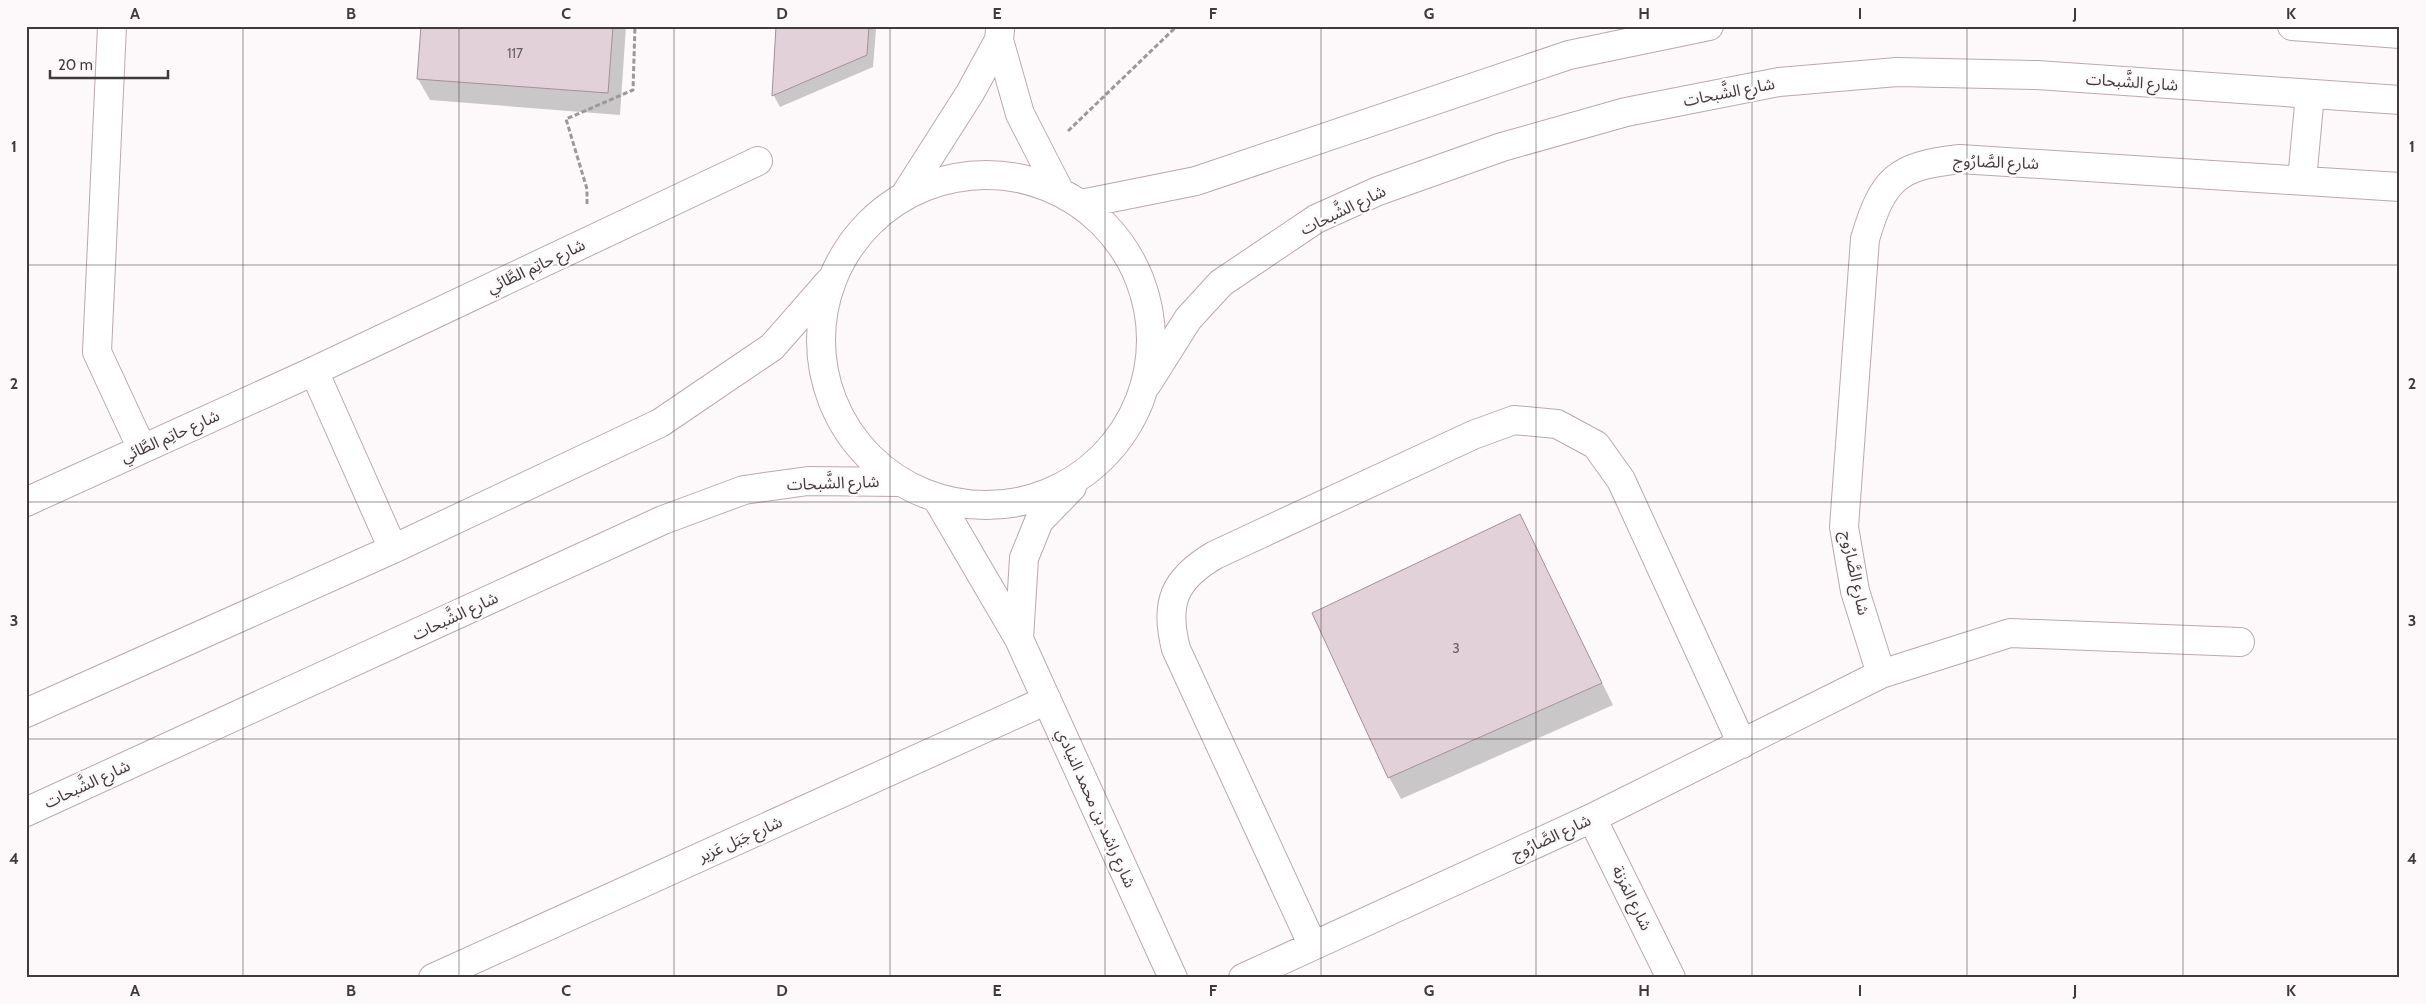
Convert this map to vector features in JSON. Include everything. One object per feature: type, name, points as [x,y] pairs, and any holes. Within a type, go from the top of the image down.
[{"type":"street","points":[[112,26],[97,352],[142,449]]},
{"type":"street","points":[[26,713],[393,549],[660,423],[772,347],[830,282],[847,248],[873,218],[905,195],[955,177],[1009,176],[1070,198],[1196,181],[1570,55],[1709,26]]},
{"type":"street","points":[[2292,26],[2400,34]]},
{"type":"street","points":[[830,282],[819,338],[828,394],[856,444],[900,482],[936,497],[976,506],[1015,503],[1054,492],[1088,471],[1125,432],[1147,384],[1152,333],[1142,283],[1118,239],[1070,198],[1040,157],[1020,114],[1000,33]]},
{"type":"street","points":[[905,195],[970,93],[1000,33]]},
{"type":"street","name":"شارع الشَّبحات","points":[[1147,384],[1188,319],[1221,283],[1316,219],[1378,191],[1502,147],[1626,112],[1779,82],[1897,72],[2038,75],[2400,100]]},
{"type":"street","points":[[2302,180],[2310,94]]},
{"type":"street","name":"شارع الصَّارُوج","points":[[1881,674],[1855,591],[1844,527],[1865,239],[1874,209],[1887,187],[1904,171],[1926,163],[1960,159],[2400,187]]},
{"type":"street","name":"شارع حاتِم الطَّائي","points":[[26,502],[314,371],[758,162]]},
{"type":"street","points":[[314,371],[393,549]]},
{"type":"street","points":[[1314,946],[1176,649],[1170,627],[1172,604],[1180,584],[1195,567],[1233,547],[1473,435],[1514,420],[1557,424],[1596,445],[1621,480],[1742,744]]},
{"type":"street","name":"شارع راشد بن محمد النيادي","points":[[1019,639],[1024,558],[1038,522],[1088,471]]},
{"type":"street","name":"شارع الشَّبحات","points":[[26,812],[663,520],[744,490],[808,481],[900,482]]},
{"type":"street","name":"شارع راشد بن محمد النيادي","points":[[936,497],[1019,639],[1173,978]]},
{"type":"street","name":"شارع الصَّارُوج","points":[[1243,978],[1592,818],[1881,674],[2010,634],[2240,642]]},
{"type":"street","name":"شارع جَبَل عَزير","points":[[433,978],[1047,700]]},
{"type":"street","name":"شارع المَزنة","points":[[1592,818],[1671,978]]},
{"type":"path","points":[[587,242],[587,189],[566,119],[634,90],[635,26]]},
{"type":"path","points":[[1040,157],[1177,26]]},
{"type":"building","points":[[421,26],[613,26],[608,93],[417,79]]},
{"type":"building","points":[[776,26],[869,26],[867,55],[772,96]]},
{"type":"building","points":[[1520,514],[1602,683],[1388,778],[1312,613]]}]
